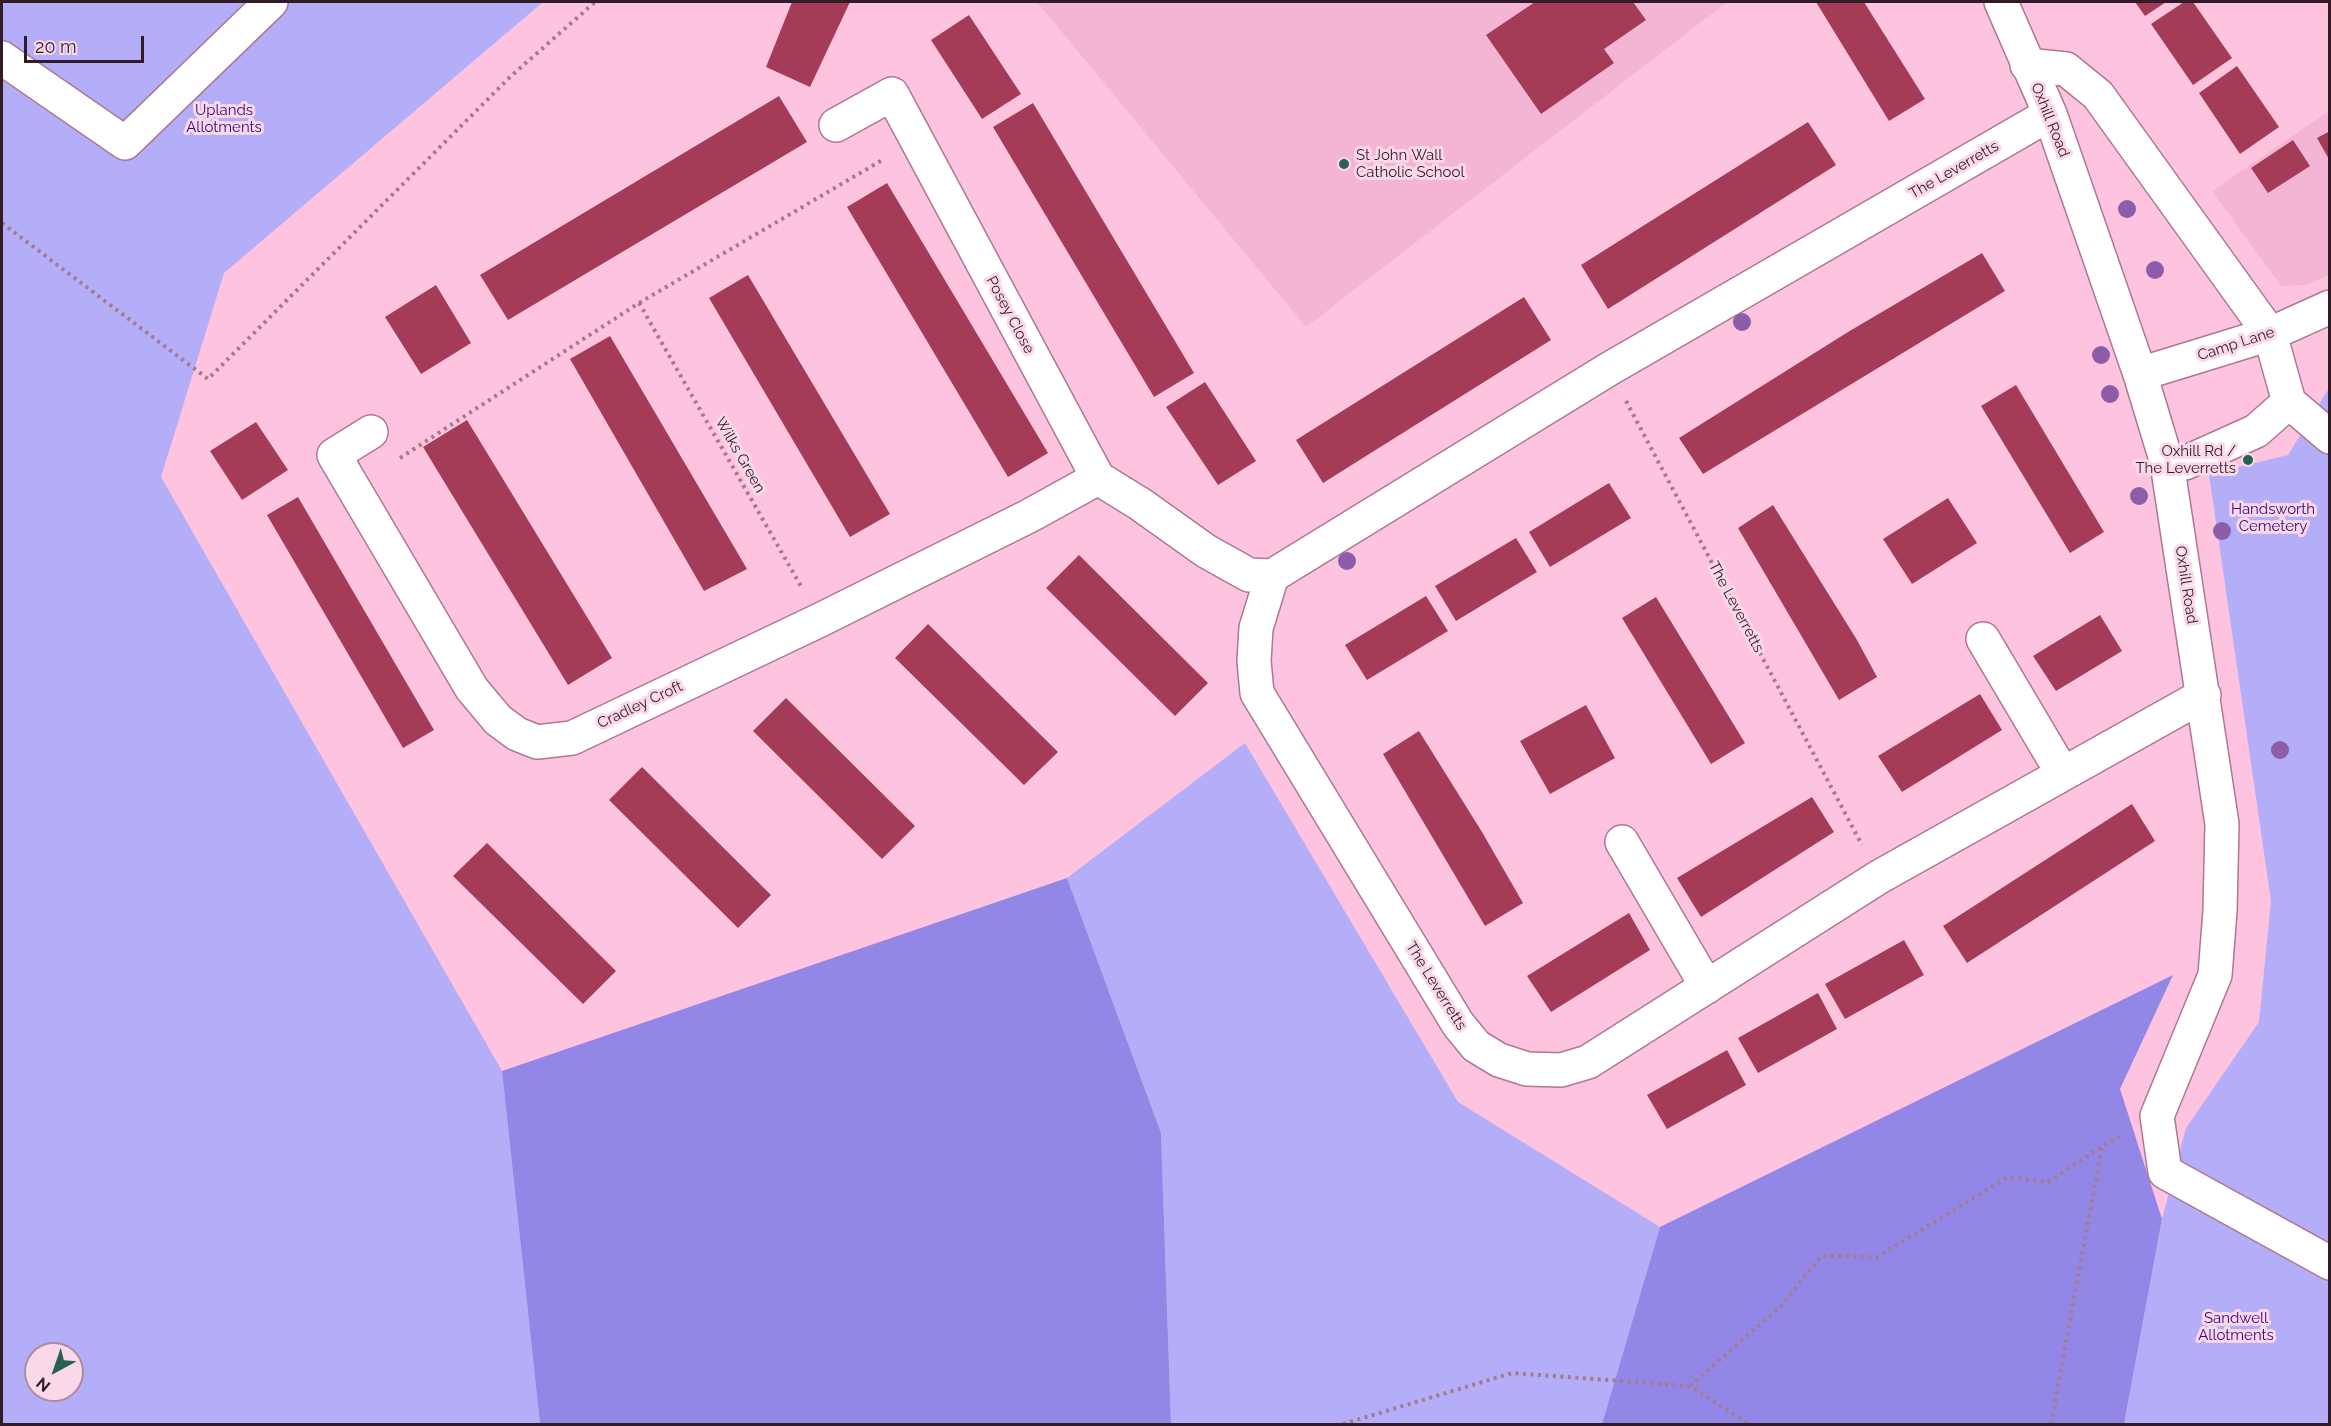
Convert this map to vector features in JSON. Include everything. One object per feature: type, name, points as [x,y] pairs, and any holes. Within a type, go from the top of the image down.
[{"type":"street","points":[[2,58],[125,143],[272,2]]},
{"type":"street","name":"Oxhill Road","points":[[2001,2],[2050,114],[2140,374],[2167,463],[2204,695],[2222,824],[2220,911],[2215,975],[2157,1116]]},
{"type":"street","name":"Oxhill Road","points":[[2027,65],[2066,69],[2098,95],[2270,334]]},
{"type":"street","name":"Posey Close","points":[[836,125],[892,94],[1098,478],[1140,504],[1206,551],[1249,575],[1272,576]]},
{"type":"street","name":"The Leverretts","points":[[2050,114],[1609,369],[1272,576],[1256,628],[1254,662],[1257,693],[1458,1024],[1476,1046],[1499,1060],[1527,1069],[1562,1070],[1588,1062],[1879,877],[2204,695]]},
{"type":"street","name":"Camp Lane","points":[[2140,374],[2270,334],[2330,307]]},
{"type":"street","points":[[2270,334],[2289,402],[2330,437]]},
{"type":"street","points":[[2167,463],[2185,463],[2256,431],[2289,402]]},
{"type":"street","name":"Cradley Croft","points":[[371,432],[334,455],[472,689],[498,720],[517,734],[537,742],[572,738],[820,620],[1029,516],[1098,478]]},
{"type":"street","points":[[1983,639],[2063,774]]},
{"type":"street","points":[[1622,842],[1707,987]]},
{"type":"street","points":[[2157,1116],[2165,1172],[2330,1263]]},
{"type":"path","points":[[2,223],[208,379],[510,77],[595,2]]},
{"type":"path","points":[[354,487],[639,303],[871,166],[917,142]]},
{"type":"path","name":"Wilks Green","points":[[639,303],[820,620]]},
{"type":"path","name":"The Leverretts","points":[[1609,369],[1879,877]]},
{"type":"path","points":[[1690,1386],[1782,1305],[1821,1256],[1877,1257],[2008,1177],[2048,1182],[2102,1146],[2157,1116]]},
{"type":"path","points":[[2051,1425],[2102,1146]]},
{"type":"path","points":[[1343,1425],[1512,1373],[1690,1386],[1749,1425]]},
{"type":"shaded area","name":"St John Wall Catholic School","points":[[1037,2],[1727,2],[1306,327]]},
{"type":"shaded area","points":[[2329,111],[2329,275],[2306,285],[2281,286],[2212,191]]},
{"type":"shaded area","points":[[1067,878],[1161,1133],[1171,1424],[540,1424],[502,1071]]},
{"type":"shaded area","points":[[2173,975],[2120,1089],[2162,1219],[2124,1424],[1602,1424],[1660,1227]]},
{"type":"green space","name":"Uplands Allotments","points":[[2,2],[543,2],[224,273],[161,477],[502,1071],[540,1424],[2,1424]]},
{"type":"green space","points":[[2329,388],[2329,1424],[2124,1424],[2162,1219],[2186,1128],[2259,1022],[2271,901],[2209,474],[2288,455]]},
{"type":"green space","points":[[1245,743],[1458,1102],[1660,1227],[1602,1424],[1171,1424],[1161,1133],[1067,878]]},
{"type":"building","points":[[792,2],[850,2],[810,87],[766,67]]},
{"type":"building","points":[[1535,2],[1633,2],[1646,20],[1604,49],[1614,63],[1541,114],[1486,35]]},
{"type":"building","points":[[1816,2],[1864,2],[1925,99],[1889,121]]},
{"type":"building","points":[[2135,2],[2166,2],[2145,16]]},
{"type":"building","points":[[2184,2],[2193,2],[2232,58],[2193,85],[2151,24]]},
{"type":"building","points":[[969,15],[1021,94],[982,119],[931,40]]},
{"type":"building","points":[[2237,66],[2279,127],[2240,154],[2199,93]]},
{"type":"building","points":[[779,96],[807,142],[508,320],[480,275]]},
{"type":"building","points":[[1033,103],[1194,373],[1154,397],[993,127]]},
{"type":"building","points":[[1808,122],[1836,165],[1608,309],[1581,265]]},
{"type":"building","points":[[2330,131],[2330,161],[2317,138]]},
{"type":"building","points":[[2293,140],[2310,166],[2268,193],[2251,168]]},
{"type":"building","points":[[887,183],[1048,453],[1008,477],[847,207]]},
{"type":"building","points":[[1982,253],[2005,291],[1703,474],[1679,438],[1848,332]]},
{"type":"building","points":[[748,275],[890,514],[850,537],[709,298]]},
{"type":"building","points":[[436,285],[471,343],[421,374],[385,317]]},
{"type":"building","points":[[1524,297],[1551,340],[1323,483],[1296,440]]},
{"type":"building","points":[[610,336],[747,569],[704,591],[570,359]]},
{"type":"building","points":[[1205,382],[1256,461],[1218,485],[1166,407]]},
{"type":"building","points":[[2016,385],[2104,532],[2070,553],[1981,406]]},
{"type":"building","points":[[467,420],[612,658],[568,685],[423,447]]},
{"type":"building","points":[[256,422],[288,470],[242,500],[210,451]]},
{"type":"building","points":[[1609,483],[1631,518],[1550,567],[1529,532]]},
{"type":"building","points":[[298,497],[434,730],[403,748],[267,515]]},
{"type":"building","points":[[1948,498],[1977,543],[1912,584],[1883,539]]},
{"type":"building","points":[[1773,505],[1857,640],[1877,677],[1839,700],[1738,528]]},
{"type":"building","points":[[1516,538],[1537,572],[1456,621],[1435,586]]},
{"type":"building","points":[[1079,555],[1208,683],[1175,716],[1046,588]]},
{"type":"building","points":[[1426,596],[1448,631],[1367,680],[1345,645]]},
{"type":"building","points":[[1656,597],[1745,743],[1711,764],[1622,618]]},
{"type":"building","points":[[2100,615],[2122,651],[2056,691],[2033,656]]},
{"type":"building","points":[[928,624],[1058,752],[1024,785],[895,658]]},
{"type":"building","points":[[1980,694],[2002,730],[1902,792],[1878,756]]},
{"type":"building","points":[[786,698],[915,826],[882,859],[753,731]]},
{"type":"building","points":[[1586,705],[1615,758],[1550,794],[1520,741]]},
{"type":"building","points":[[1419,731],[1523,903],[1485,926],[1383,754]]},
{"type":"building","points":[[642,767],[771,895],[738,928],[609,800]]},
{"type":"building","points":[[1812,797],[1834,832],[1701,917],[1677,878]]},
{"type":"building","points":[[2132,804],[2155,841],[1967,963],[1943,926]]},
{"type":"building","points":[[487,843],[616,971],[583,1004],[453,876]]},
{"type":"building","points":[[1629,913],[1650,950],[1551,1012],[1527,976]]},
{"type":"building","points":[[1904,940],[1924,975],[1845,1019],[1825,984]]},
{"type":"building","points":[[1818,993],[1837,1029],[1758,1073],[1738,1038]]},
{"type":"building","points":[[1727,1050],[1746,1085],[1667,1129],[1647,1095]]},
{"type":"place","name":"St John Wall Catholic School","points":[[1344,164]]},
{"type":"place","name":"Oxhill Rd / The Leverretts","points":[[2248,460]]},
{"type":"park label","name":"Handsworth Cemetery","points":[[2273,518]]},
{"type":"park label","name":"Sandwell Allotments","points":[[2236,1326]]}]
